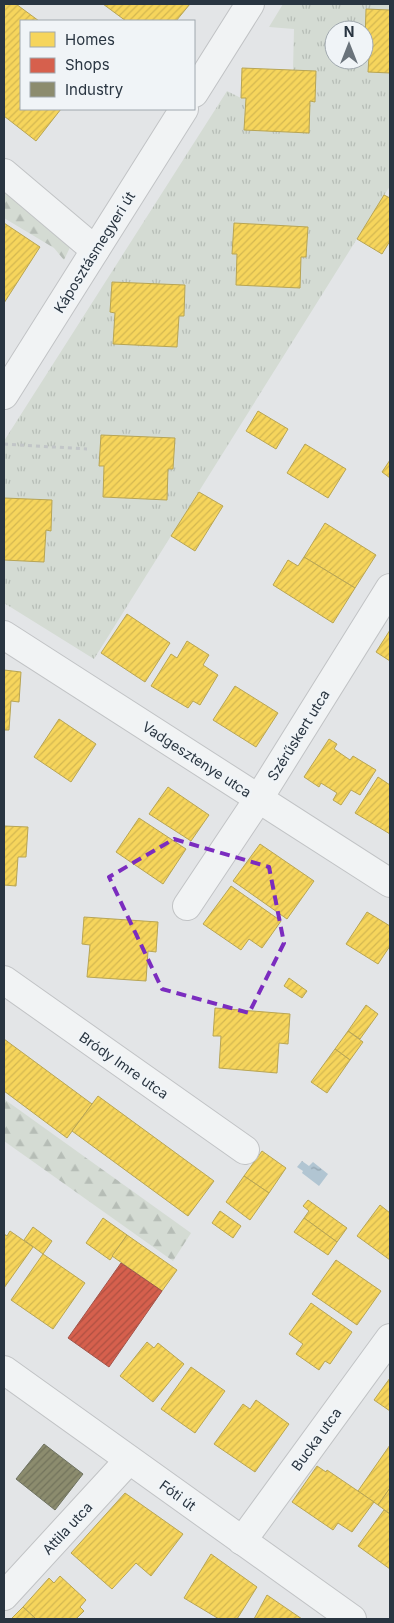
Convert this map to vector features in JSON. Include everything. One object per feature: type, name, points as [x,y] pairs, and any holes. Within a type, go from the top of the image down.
[{"type":"street","points":[[195,91],[250,4]]},
{"type":"street","name":"Káposztásmegyeri út","points":[[4,396],[183,110]]},
{"type":"street","points":[[4,173],[95,250]]},
{"type":"street","name":"Szérűskert utca","points":[[187,906],[259,798],[390,588]]},
{"type":"street","name":"Vadgesztenye utca","points":[[4,635],[390,883]]},
{"type":"street","name":"Bródy Imre utca","points":[[4,980],[245,1150]]},
{"type":"street","name":"Bucka utca","points":[[242,1541],[390,1338]]},
{"type":"street","name":"Fóti út","points":[[4,1370],[352,1619]]},
{"type":"street","name":"Attila utca","points":[[4,1596],[129,1460]]},
{"type":"path","points":[[4,444],[87,449]]},
{"type":"highlighted area","points":[[174,839],[269,867],[284,943],[249,1013],[162,989],[109,877]]},
{"type":"green space","points":[[283,4],[390,4],[390,186],[94,659],[4,603],[4,441],[227,91],[241,98],[246,98],[244,130],[310,101],[315,102],[316,72],[293,70],[294,29],[269,27]]},
{"type":"green space","points":[[4,183],[74,239],[64,260],[54,248],[4,218]]},
{"type":"green space","points":[[4,1099],[191,1233],[173,1261],[4,1141]]},
{"type":"water","points":[[302,1161],[309,1166],[313,1162],[328,1174],[319,1186],[297,1167]]},
{"type":"building: Homes","points":[[4,4],[16,4],[38,20],[20,20],[20,110],[60,110],[36,141],[4,116]]},
{"type":"building: Homes","points":[[103,4],[190,4],[177,20],[125,20]]},
{"type":"building: Homes","points":[[366,9],[390,10],[390,73],[368,72],[368,70],[374,70],[374,20],[366,20]]},
{"type":"building: Homes","points":[[242,68],[316,71],[315,102],[310,101],[309,133],[244,130],[246,98],[241,98]]},
{"type":"building: Homes","points":[[384,195],[390,198],[390,241],[382,254],[357,239]]},
{"type":"building: Homes","points":[[4,223],[40,247],[4,303]]},
{"type":"building: Homes","points":[[234,223],[308,227],[306,257],[301,257],[300,288],[236,285],[237,254],[232,254]]},
{"type":"building: Homes","points":[[112,282],[185,285],[184,316],[179,316],[177,347],[113,344],[115,313],[110,312]]},
{"type":"building: Homes","points":[[258,411],[288,429],[276,449],[246,431]]},
{"type":"building: Homes","points":[[101,435],[175,438],[173,469],[168,469],[167,500],[103,497],[104,466],[99,466]]},
{"type":"building: Homes","points":[[305,444],[346,469],[328,498],[287,473]]},
{"type":"building: Homes","points":[[390,460],[390,478],[382,472]]},
{"type":"building: Homes","points":[[199,492],[223,506],[195,551],[171,536]]},
{"type":"building: Homes","points":[[4,498],[52,500],[51,531],[46,530],[44,562],[4,560]]},
{"type":"building: Homes","points":[[325,523],[376,555],[355,588],[304,557]]},
{"type":"building: Homes","points":[[304,557],[355,588],[333,623],[273,585],[288,560],[298,566]]},
{"type":"building: Homes","points":[[127,614],[170,643],[145,682],[101,653]]},
{"type":"building: Homes","points":[[390,630],[390,661],[376,652]]},
{"type":"building: Homes","points":[[187,641],[209,655],[203,665],[218,675],[200,705],[193,701],[188,708],[151,686],[171,654],[177,658]]},
{"type":"building: Homes","points":[[4,670],[21,672],[19,702],[11,701],[9,730],[4,730]]},
{"type":"building: Homes","points":[[235,686],[278,713],[256,747],[213,720]]},
{"type":"building: Homes","points":[[59,719],[96,744],[71,782],[34,757]]},
{"type":"building: Homes","points":[[329,739],[337,744],[334,749],[350,760],[353,756],[376,770],[360,795],[351,790],[341,805],[333,800],[337,793],[321,783],[319,787],[304,777]]},
{"type":"building: Homes","points":[[378,777],[390,785],[390,834],[355,813]]},
{"type":"building: Homes","points":[[168,787],[209,815],[191,841],[149,814]]},
{"type":"building: Homes","points":[[139,818],[186,849],[163,884],[116,852]]},
{"type":"building: Homes","points":[[4,826],[28,827],[26,857],[18,857],[16,886],[4,885]]},
{"type":"building: Homes","points":[[260,844],[314,881],[287,919],[233,881]]},
{"type":"building: Homes","points":[[231,886],[281,921],[262,948],[249,939],[241,950],[203,924]]},
{"type":"building: Homes","points":[[367,912],[390,926],[390,946],[378,964],[346,944]]},
{"type":"building: Homes","points":[[84,917],[158,922],[156,952],[148,951],[146,981],[87,977],[90,945],[82,944]]},
{"type":"building: Homes","points":[[289,978],[307,991],[302,998],[284,986]]},
{"type":"building: Homes","points":[[366,1005],[378,1014],[360,1039],[348,1031]]},
{"type":"building: Homes","points":[[215,1008],[290,1014],[288,1044],[279,1043],[277,1073],[219,1068],[221,1036],[213,1036]]},
{"type":"building: Homes","points":[[348,1031],[363,1042],[350,1060],[335,1049]]},
{"type":"building: Homes","points":[[4,1039],[92,1104],[67,1138],[4,1091]]},
{"type":"building: Homes","points":[[335,1049],[350,1060],[327,1093],[311,1082]]},
{"type":"building: Homes","points":[[98,1096],[214,1181],[188,1216],[72,1131]]},
{"type":"building: Homes","points":[[262,1151],[286,1168],[269,1193],[244,1176]]},
{"type":"building: Homes","points":[[244,1176],[269,1193],[250,1220],[226,1202]]},
{"type":"building: Homes","points":[[308,1200],[347,1228],[337,1242],[304,1218],[309,1211],[303,1206]]},
{"type":"building: Homes","points":[[380,1205],[390,1213],[390,1260],[357,1236]]},
{"type":"building: Homes","points":[[220,1211],[241,1226],[233,1238],[212,1223]]},
{"type":"building: Homes","points":[[103,1218],[127,1235],[110,1260],[86,1243]]},
{"type":"building: Homes","points":[[304,1218],[337,1242],[328,1255],[294,1232]]},
{"type":"building: Homes","points":[[33,1227],[52,1241],[43,1254],[24,1240]]},
{"type":"building: Homes","points":[[10,1231],[33,1247],[4,1288],[4,1234],[7,1236]]},
{"type":"building: Homes","points":[[127,1235],[177,1270],[162,1291],[112,1256]]},
{"type":"building: Homes","points":[[43,1254],[85,1283],[53,1329],[11,1300]]},
{"type":"building: Homes","points":[[336,1260],[381,1291],[357,1325],[312,1294]]},
{"type":"building: Homes","points":[[311,1303],[352,1332],[330,1364],[325,1361],[319,1370],[296,1354],[303,1344],[289,1334]]},
{"type":"building: Homes","points":[[147,1342],[154,1348],[158,1343],[184,1364],[153,1402],[120,1376]]},
{"type":"building: Homes","points":[[191,1367],[225,1391],[195,1433],[161,1409]]},
{"type":"building: Homes","points":[[390,1378],[390,1411],[374,1400]]},
{"type":"building: Homes","points":[[256,1400],[289,1424],[255,1472],[214,1444],[243,1404],[250,1409]]},
{"type":"building: Homes","points":[[390,1445],[390,1488],[378,1505],[358,1491]]},
{"type":"building: Homes","points":[[317,1466],[326,1472],[327,1470],[374,1502],[352,1532],[338,1523],[333,1530],[292,1502]]},
{"type":"building: Homes","points":[[390,1488],[390,1514],[378,1505]]},
{"type":"building: Homes","points":[[125,1493],[183,1534],[151,1576],[136,1563],[112,1589],[71,1553]]},
{"type":"building: Homes","points":[[384,1510],[390,1514],[390,1569],[358,1546]]},
{"type":"building: Homes","points":[[211,1554],[257,1587],[237,1619],[219,1619],[184,1598]]},
{"type":"building: Homes","points":[[60,1576],[86,1600],[80,1607],[84,1611],[76,1619],[36,1619],[23,1607],[49,1578],[54,1583]]},
{"type":"building: Homes","points":[[267,1595],[302,1619],[254,1619]]},
{"type":"building: Homes","points":[[23,1607],[36,1619],[11,1619]]},
{"type":"building: Shops","points":[[121,1263],[162,1291],[109,1367],[68,1338]]},
{"type":"building: Industry","points":[[44,1444],[83,1474],[55,1510],[16,1479]]}]
